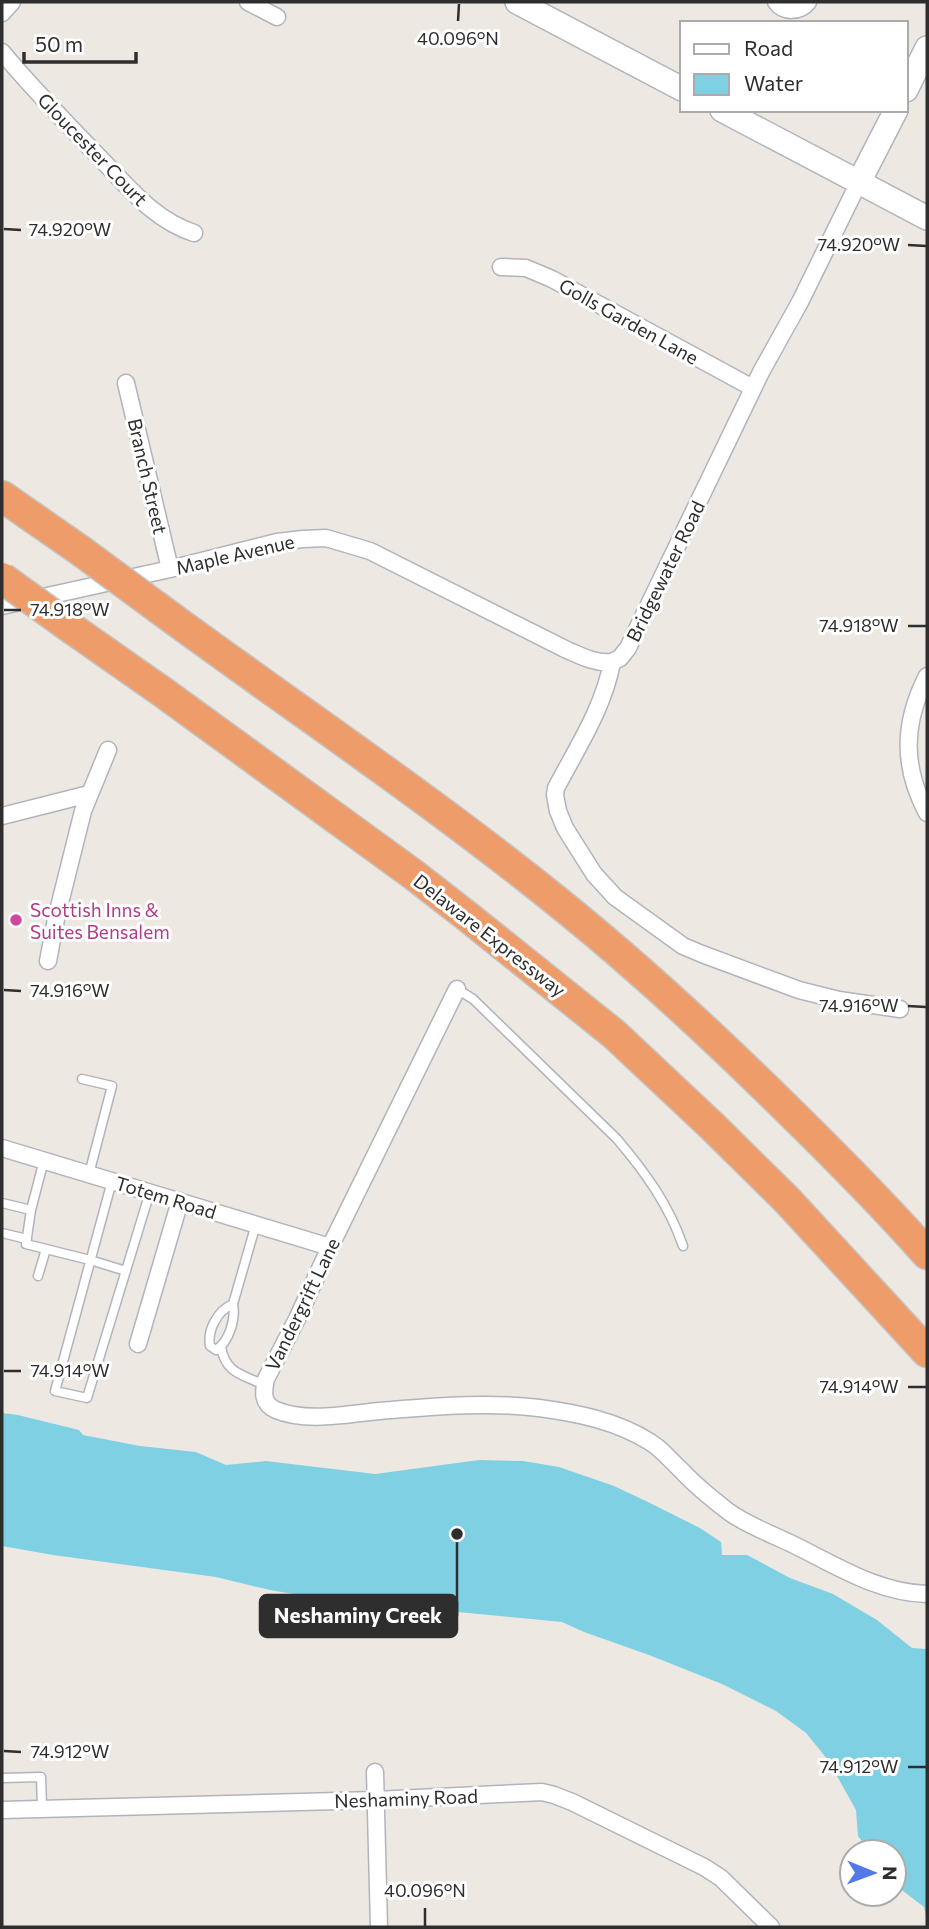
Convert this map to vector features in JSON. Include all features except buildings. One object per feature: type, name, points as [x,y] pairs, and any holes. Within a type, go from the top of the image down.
[{"type":"highway","points":[[2,496],[429,804],[580,920],[730,1052],[837,1157],[927,1254]]},
{"type":"highway","name":"Delaware Expressway","points":[[2,578],[468,916],[597,1020],[702,1116],[787,1200],[927,1352]]},
{"type":"main road","points":[[517,2],[680,88]]},
{"type":"main road","points":[[908,86],[927,48]]},
{"type":"main road","points":[[726,112],[927,218]]},
{"type":"main road","name":"Bridgewater Road","points":[[859,182],[895,112]]},
{"type":"street","points":[[2,13],[12,2]]},
{"type":"street","points":[[248,2],[277,17]]},
{"type":"street","points":[[776,2],[786,10],[806,6],[808,2]]},
{"type":"street","name":"Gloucester Court","points":[[2,52],[71,129],[153,211],[178,228],[194,233]]},
{"type":"street","name":"Bridgewater Road","points":[[859,182],[754,388],[628,648],[620,658],[612,662],[609,681],[599,705],[556,788],[555,795],[565,828],[594,874],[615,897],[683,946],[799,990],[839,1000],[900,1009]]},
{"type":"street","name":"Golls Garden Lane","points":[[501,267],[526,268],[552,279],[754,388]]},
{"type":"street","name":"Branch Street","points":[[126,383],[170,569]]},
{"type":"street","name":"Maple Avenue","points":[[2,606],[277,542],[326,538],[370,551],[591,661],[612,662]]},
{"type":"street","points":[[927,676],[911,717],[908,742],[912,778],[927,813]]},
{"type":"street","points":[[48,961],[83,811],[108,750]]},
{"type":"street","points":[[2,816],[89,794]]},
{"type":"street","name":"Vandergrift Lane","points":[[457,989],[264,1385],[264,1396],[270,1407],[308,1416],[485,1406],[534,1408],[588,1416],[648,1441],[729,1512],[755,1528],[862,1579],[913,1594],[927,1594]]},
{"type":"street","name":"Totem Road","points":[[2,1148],[330,1247]]},
{"type":"street","points":[[138,1344],[180,1201]]},
{"type":"street","points":[[374,1772],[379,1927]]},
{"type":"street","name":"Neshaminy Road","points":[[2,1810],[375,1800],[530,1792],[554,1795],[704,1867],[721,1878],[771,1927]]},
{"type":"lane","name":"Vandergrift Lane","points":[[457,989],[473,999],[617,1139],[638,1164],[666,1206],[683,1246]]},
{"type":"lane","points":[[82,1079],[112,1086],[89,1174]]},
{"type":"lane","points":[[44,1160],[31,1210],[26,1244],[126,1271]]},
{"type":"lane","points":[[112,1181],[55,1391],[87,1398],[150,1192]]},
{"type":"lane","points":[[2,1203],[31,1210]]},
{"type":"lane","points":[[233,1304],[221,1310],[208,1338],[210,1346],[216,1350],[224,1345],[235,1314],[233,1304],[256,1224]]},
{"type":"lane","points":[[2,1233],[27,1239]]},
{"type":"lane","points":[[38,1276],[46,1249]]},
{"type":"lane","points":[[221,1347],[224,1362],[234,1371],[264,1385]]},
{"type":"lane","points":[[2,1778],[41,1777],[41,1808]]},
{"type":"water","points":[[2,1413],[79,1430],[83,1435],[140,1446],[196,1452],[226,1465],[266,1461],[375,1474],[479,1460],[523,1461],[559,1467],[614,1486],[700,1528],[721,1542],[722,1555],[747,1555],[790,1578],[833,1594],[877,1620],[912,1648],[927,1649],[927,1919],[924,1907],[908,1895],[908,1838],[860,1838],[856,1810],[828,1760],[806,1733],[776,1711],[722,1684],[562,1622],[364,1606],[270,1590],[216,1577],[2,1546]]},
{"type":"place","name":"Scottish Inns & Suites Bensalem","points":[[16,920]]},
{"type":"place","name":"Neshaminy Creek","points":[[457,1534]]}]
